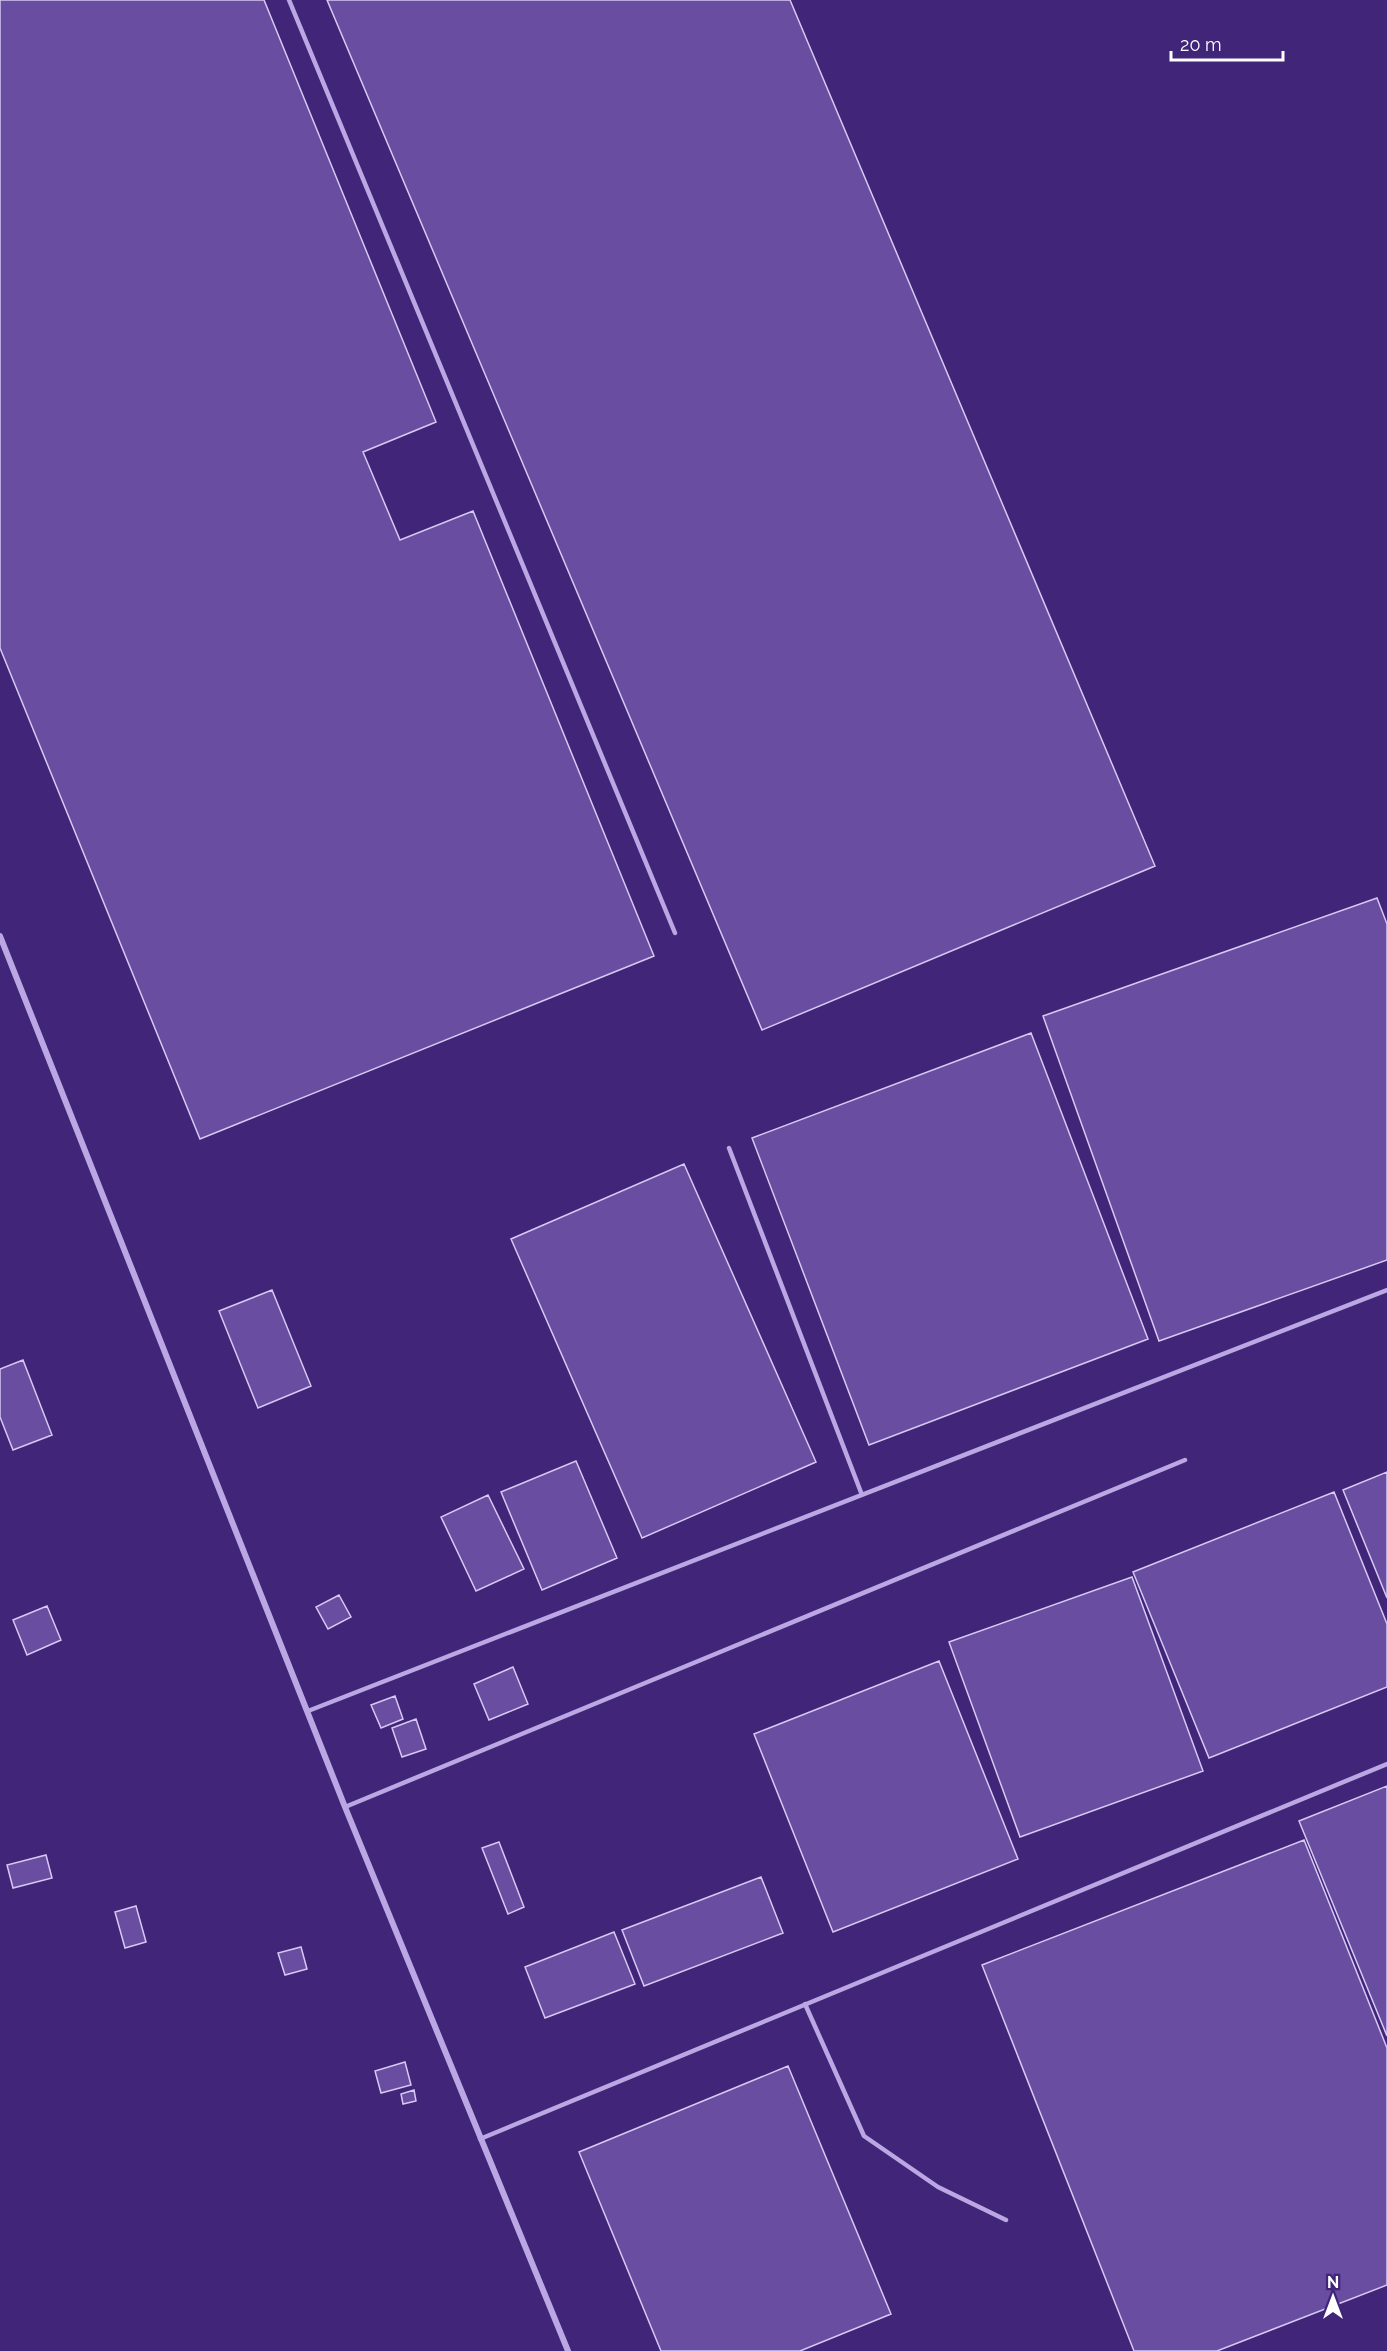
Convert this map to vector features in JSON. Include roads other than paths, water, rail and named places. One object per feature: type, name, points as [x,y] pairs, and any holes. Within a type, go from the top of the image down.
[{"type":"street","points":[[0,936],[345,1807],[568,2351]]},
{"type":"lane","points":[[289,0],[675,933]]},
{"type":"lane","points":[[729,1148],[862,1494]]},
{"type":"lane","points":[[308,1711],[1387,1290]]},
{"type":"lane","points":[[345,1807],[1185,1460]]},
{"type":"lane","points":[[480,2139],[1387,1764]]},
{"type":"lane","points":[[805,2004],[864,2136],[938,2187],[1006,2220]]}]
